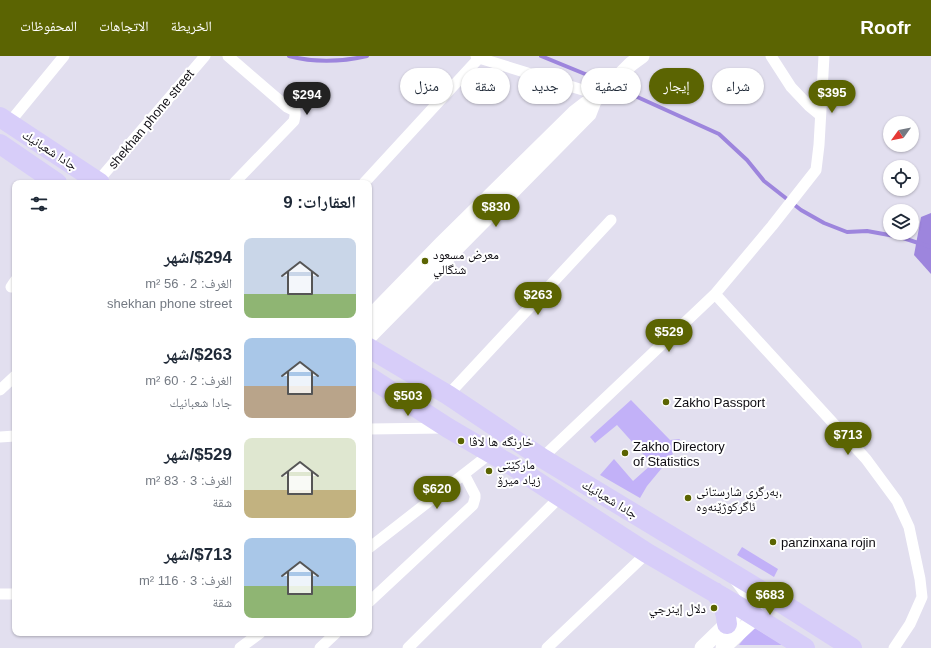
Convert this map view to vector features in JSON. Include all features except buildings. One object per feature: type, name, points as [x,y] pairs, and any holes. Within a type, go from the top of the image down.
[{"type":"highway","name":"جادا شعبانيك","points":[[4,120],[96,180]]},
{"type":"highway","name":"جادا شعبانيك","points":[[0,144],[53,180]]},
{"type":"highway","name":"جادا شعبانيك","points":[[372,350],[448,395],[542,458],[780,602],[852,648]]},
{"type":"highway","name":"جادا شعبانيك","points":[[372,379],[448,428],[513,466],[648,553],[715,592],[751,610],[805,648]]},
{"type":"highway","points":[[715,592],[724,607],[727,624]]},
{"type":"street","points":[[4,120],[64,56]]},
{"type":"street","points":[[228,56],[287,106],[295,111],[294,121],[237,180]]},
{"type":"street","points":[[771,56],[791,87],[820,115]]},
{"type":"street","points":[[542,458],[715,294],[772,226],[816,170],[819,152],[824,56]]},
{"type":"street","name":"shekhan phone street","points":[[101,180],[201,57]]},
{"type":"street","points":[[367,180],[478,57],[581,92]]},
{"type":"street","points":[[628,68],[637,60]]},
{"type":"street","points":[[372,315],[441,244],[574,113],[586,104]]},
{"type":"street","points":[[372,335],[589,114],[594,104]]},
{"type":"street","points":[[448,395],[611,220]]},
{"type":"street","points":[[715,294],[866,459],[897,501],[909,527],[920,579],[922,597],[910,624],[894,648]]},
{"type":"street","points":[[0,390],[12,379]]},
{"type":"street","points":[[372,429],[448,428]]},
{"type":"street","points":[[0,437],[12,436]]},
{"type":"street","points":[[372,546],[491,453]]},
{"type":"street","points":[[372,599],[473,505],[475,495],[464,474]]},
{"type":"street","points":[[408,648],[560,496]]},
{"type":"street","points":[[547,648],[648,553]]},
{"type":"street","points":[[732,574],[747,593],[751,610]]},
{"type":"street","points":[[0,594],[12,594]]},
{"type":"street","points":[[702,648],[727,624],[763,602],[780,602]]},
{"type":"street","points":[[722,648],[751,610]]},
{"type":"street","points":[[240,648],[256,636]]},
{"type":"street","points":[[320,648],[333,636]]},
{"type":"shaded area","points":[[931,213],[931,274],[914,255],[917,240],[919,240],[921,217]]},
{"type":"shaded area","points":[[631,400],[670,440],[680,439],[671,457],[647,486],[640,498],[600,475],[614,459],[633,481],[652,464],[617,425],[595,443],[590,437]]},
{"type":"shaded area","points":[[742,547],[778,569],[774,577],[737,555]]},
{"type":"shaded area","points":[[753,627],[783,645],[739,645]]},
{"type":"waterway","points":[[289,56],[318,61],[348,60],[367,56]]},
{"type":"waterway","points":[[541,56],[581,72]]},
{"type":"waterway","points":[[641,99],[719,134],[747,160],[764,181],[801,210],[824,223],[847,232],[867,231],[900,237],[931,247]]},
{"type":"place","name":"معرض مسعود شنگالي","points":[[425,261]]},
{"type":"place","name":"Zakho Passport","points":[[666,402]]},
{"type":"place","name":"خارنگه ها لاڤا","points":[[461,441]]},
{"type":"place","name":"Zakho Directory of Statistics","points":[[625,453]]},
{"type":"place","name":"مارکێتی زیاد میرۆ","points":[[489,471]]},
{"type":"place","name":"بەرگری شارستانی, ئاگرکوژێنەوە","points":[[688,498]]},
{"type":"place","name":"panzinxana rojin","points":[[773,542]]},
{"type":"place","name":"دلال إينرجي","points":[[714,608]]}]
